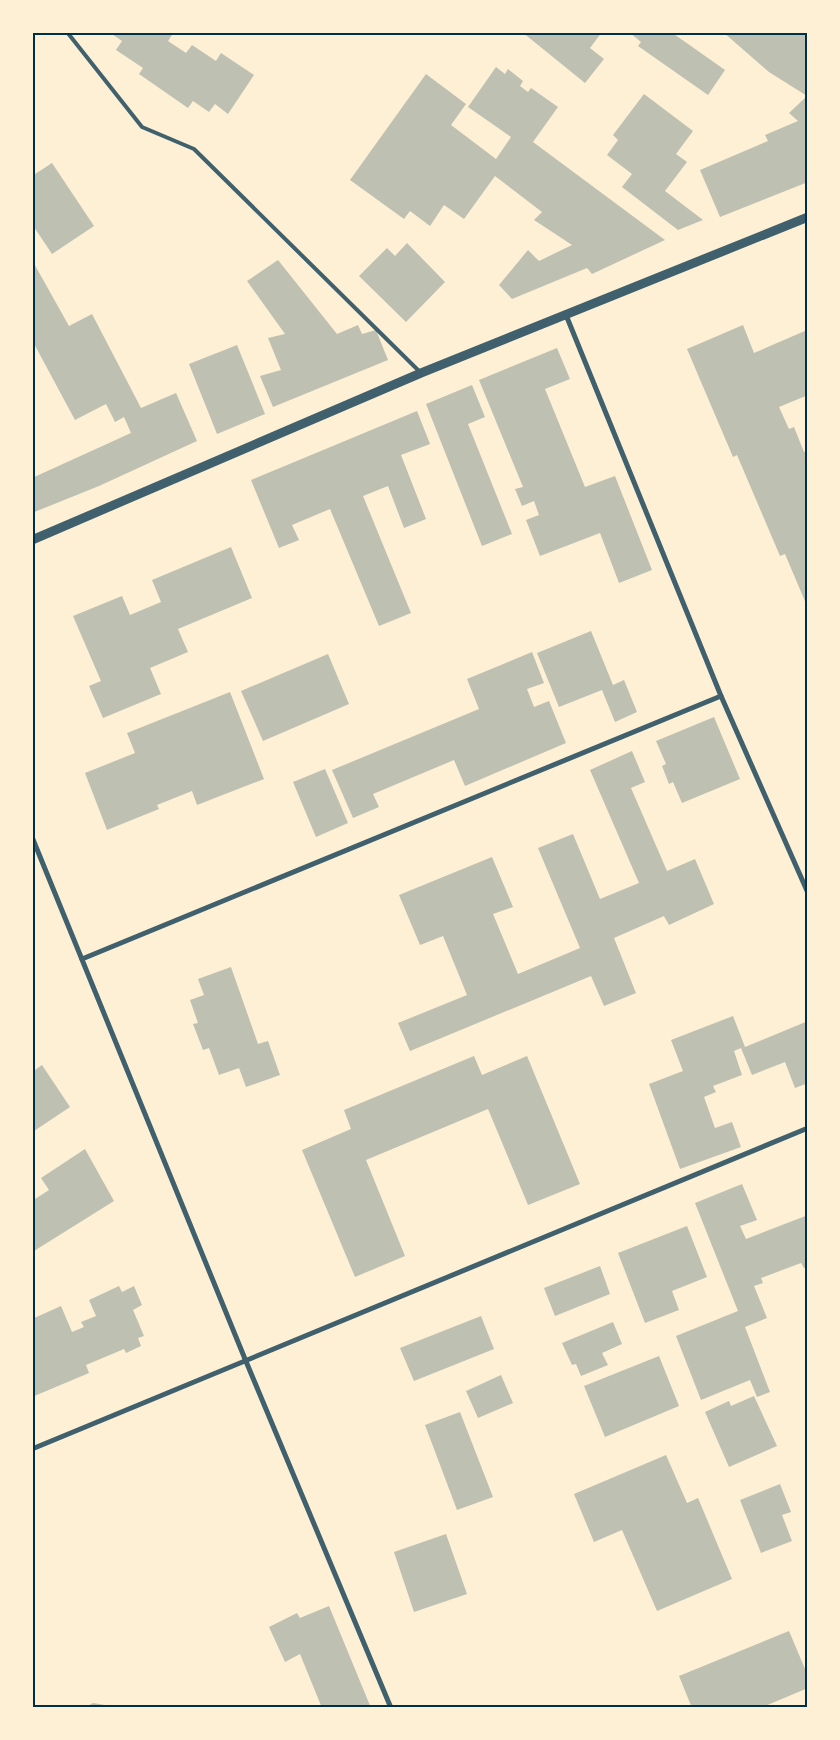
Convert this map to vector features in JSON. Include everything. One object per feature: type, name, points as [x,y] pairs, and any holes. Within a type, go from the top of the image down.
[{"type":"street","points":[[32,540],[421,373],[808,217]]},
{"type":"street","points":[[566,315],[720,696],[808,893]]},
{"type":"street","points":[[82,959],[720,696]]},
{"type":"street","points":[[32,837],[245,1359],[391,1708]]},
{"type":"street","points":[[32,1449],[245,1359],[808,1128]]},
{"type":"lane","points":[[67,32],[142,127],[194,149],[421,373]]},
{"type":"building","points":[[109,32],[174,32],[168,41],[186,53],[192,45],[216,61],[221,53],[254,75],[228,114],[215,104],[209,112],[193,101],[188,108],[139,74],[143,68],[116,50],[122,41]]},
{"type":"building","points":[[522,32],[602,32],[590,48],[604,59],[585,83]]},
{"type":"building","points":[[629,32],[671,32],[725,70],[708,95],[638,46],[641,42]]},
{"type":"building","points":[[723,32],[808,32],[808,182],[720,217],[700,170],[768,141],[765,135],[798,121],[789,113],[807,96],[769,72]]},
{"type":"building","points":[[496,67],[505,74],[508,69],[523,81],[520,86],[528,92],[531,88],[558,107],[533,142],[665,240],[592,274],[587,268],[512,299],[499,285],[528,250],[539,261],[572,245],[534,220],[542,212],[495,176],[464,219],[444,205],[430,226],[410,211],[404,219],[350,180],[426,74],[466,104],[451,125],[496,159],[511,137],[468,107]]},
{"type":"building","points":[[644,94],[693,131],[676,154],[687,162],[665,191],[703,220],[678,230],[622,187],[632,174],[607,155],[618,140],[613,135]]},
{"type":"building","points":[[52,163],[94,226],[52,254],[32,224],[32,176]]},
{"type":"building","points":[[407,243],[445,282],[406,322],[359,276],[387,248],[395,256]]},
{"type":"building","points":[[32,260],[69,326],[92,314],[141,408],[176,393],[197,441],[99,486],[32,513],[32,478],[131,433],[124,417],[115,422],[106,404],[75,420],[32,340]]},
{"type":"building","points":[[278,260],[337,334],[358,325],[362,334],[376,330],[388,360],[273,407],[260,376],[281,370],[268,338],[285,334],[247,281]]},
{"type":"building","points":[[743,325],[754,353],[807,330],[808,332],[808,395],[779,407],[789,429],[794,427],[804,452],[807,450],[807,606],[785,554],[780,556],[737,455],[733,457],[687,349]]},
{"type":"building","points":[[237,345],[265,414],[217,434],[189,364]]},
{"type":"building","points":[[557,348],[570,379],[545,389],[585,487],[615,476],[652,570],[619,583],[600,533],[540,556],[526,520],[539,515],[534,501],[522,506],[515,489],[523,487],[479,380]]},
{"type":"building","points":[[472,385],[485,417],[468,424],[512,534],[482,546],[426,404]]},
{"type":"building","points":[[417,411],[430,444],[401,455],[426,519],[404,528],[388,486],[363,496],[411,613],[379,626],[330,509],[292,525],[299,540],[279,548],[251,480]]},
{"type":"building","points":[[231,547],[252,598],[178,629],[188,652],[150,668],[161,694],[103,718],[89,686],[101,681],[73,616],[122,596],[130,615],[161,602],[152,580]]},
{"type":"building","points":[[591,631],[613,685],[624,680],[637,712],[615,722],[602,690],[559,707],[537,653]]},
{"type":"building","points":[[532,652],[544,683],[527,689],[534,707],[549,701],[566,743],[465,786],[454,760],[373,794],[379,807],[353,818],[332,770],[479,709],[467,679]]},
{"type":"building","points":[[328,654],[349,704],[263,741],[241,691]]},
{"type":"building","points":[[230,692],[264,779],[197,805],[192,791],[157,805],[159,809],[107,830],[85,773],[135,753],[127,733]]},
{"type":"building","points":[[714,717],[740,779],[682,803],[673,782],[669,784],[662,766],[666,764],[656,741]]},
{"type":"building","points":[[632,751],[645,782],[631,788],[667,871],[695,859],[714,904],[669,925],[664,916],[614,938],[636,993],[604,1006],[591,976],[410,1051],[398,1023],[467,995],[443,936],[420,945],[399,895],[492,857],[513,907],[493,914],[518,974],[580,948],[538,848],[573,834],[600,899],[639,883],[590,770]]},
{"type":"building","points":[[325,769],[348,823],[316,837],[293,782]]},
{"type":"building","points":[[231,967],[258,1044],[268,1041],[280,1075],[246,1087],[239,1068],[219,1075],[209,1048],[203,1050],[193,1024],[198,1023],[190,1000],[204,995],[198,979]]},
{"type":"building","points":[[733,1016],[745,1047],[808,1021],[808,1083],[795,1088],[785,1062],[752,1075],[741,1048],[734,1051],[742,1075],[713,1086],[716,1092],[704,1097],[715,1128],[732,1122],[741,1147],[680,1169],[649,1084],[683,1071],[671,1040]]},
{"type":"building","points":[[474,1056],[482,1075],[527,1056],[580,1184],[528,1205],[488,1109],[366,1160],[405,1256],[355,1277],[302,1150],[351,1129],[344,1110]]},
{"type":"building","points":[[42,1065],[70,1107],[34,1131],[32,1072]]},
{"type":"building","points":[[85,1149],[114,1201],[34,1251],[32,1248],[32,1201],[49,1190],[41,1178]]},
{"type":"building","points":[[742,1184],[757,1220],[740,1226],[746,1239],[808,1215],[808,1267],[804,1268],[801,1263],[761,1278],[763,1283],[754,1286],[767,1318],[745,1327],[770,1392],[757,1397],[750,1380],[701,1400],[676,1336],[738,1311],[695,1203]]},
{"type":"building","points":[[687,1226],[707,1277],[672,1291],[679,1310],[645,1323],[618,1253]]},
{"type":"building","points":[[600,1266],[610,1294],[555,1316],[544,1288]]},
{"type":"building","points":[[119,1286],[122,1292],[134,1286],[142,1305],[133,1310],[144,1336],[138,1338],[141,1346],[126,1353],[124,1349],[86,1365],[89,1373],[32,1397],[32,1319],[61,1306],[72,1332],[84,1327],[81,1322],[96,1316],[89,1300]]},
{"type":"building","points":[[481,1316],[494,1349],[414,1381],[400,1348]]},
{"type":"building","points":[[613,1322],[622,1344],[602,1353],[608,1365],[581,1376],[576,1364],[572,1365],[562,1343]]},
{"type":"building","points":[[659,1356],[679,1406],[605,1437],[584,1386]]},
{"type":"building","points":[[501,1375],[513,1403],[478,1418],[466,1391]]},
{"type":"building","points":[[754,1396],[777,1446],[729,1467],[705,1412],[729,1401],[731,1406]]},
{"type":"building","points":[[460,1412],[493,1497],[457,1510],[425,1425]]},
{"type":"building","points":[[666,1455],[687,1503],[698,1498],[732,1579],[657,1611],[622,1530],[594,1542],[574,1494]]},
{"type":"building","points":[[780,1484],[791,1512],[782,1515],[792,1541],[761,1553],[740,1500]]},
{"type":"building","points":[[446,1534],[467,1594],[414,1612],[394,1552]]},
{"type":"building","points":[[329,1606],[371,1708],[322,1708],[300,1654],[285,1662],[269,1627],[297,1613],[300,1618]]},
{"type":"building","points":[[789,1631],[808,1676],[808,1688],[760,1708],[692,1708],[679,1676]]},
{"type":"building","points":[[93,1703],[105,1705],[107,1708],[84,1708]]}]
